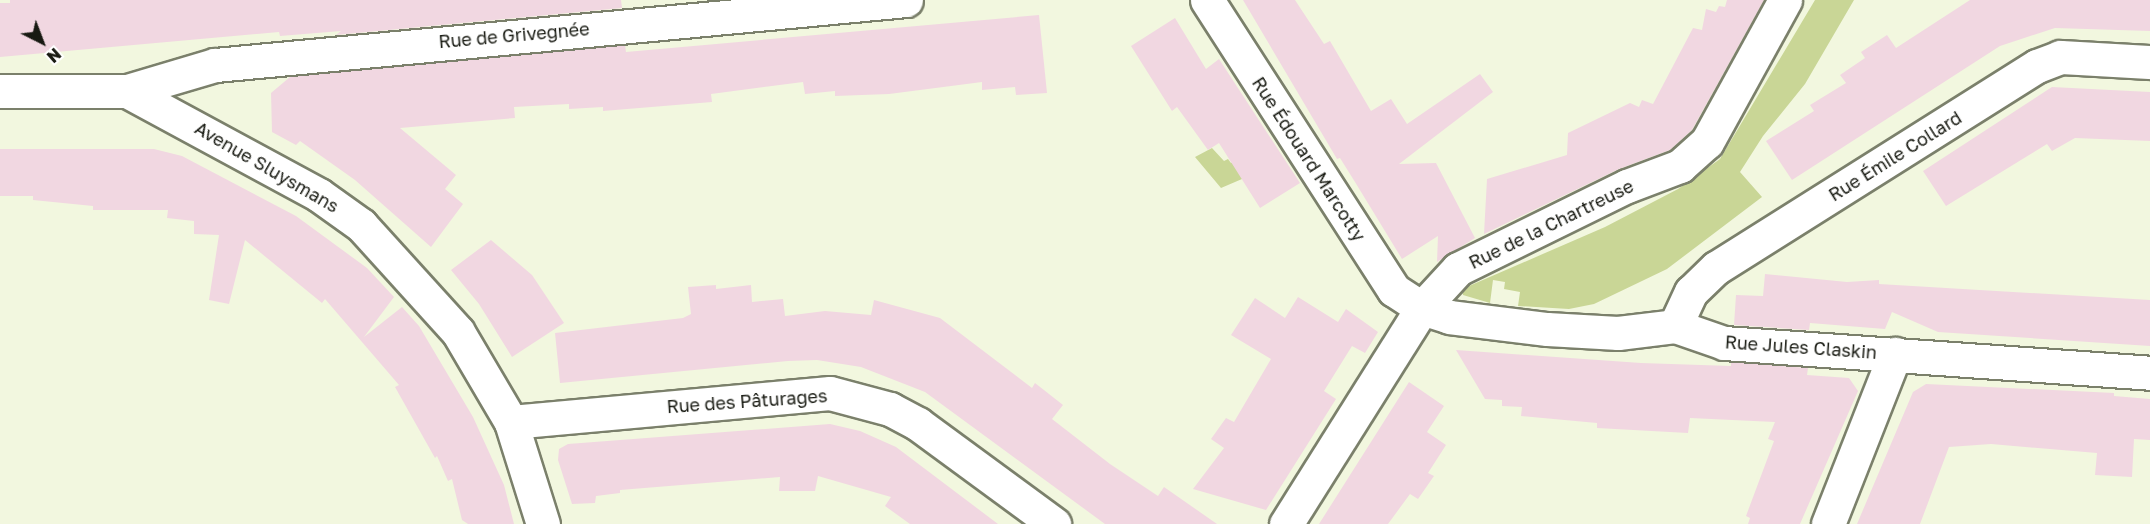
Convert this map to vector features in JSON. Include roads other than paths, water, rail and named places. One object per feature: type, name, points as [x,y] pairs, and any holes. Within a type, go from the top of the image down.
[{"type":"street","name":"Rue de Grivegnée","points":[[127,91],[215,65],[906,0]]},
{"type":"street","name":"Rue Édouard Marcotty","points":[[1207,0],[1394,290],[1422,308]]},
{"type":"street","name":"Rue de la Chartreuse","points":[[1286,524],[1422,308],[1458,269],[1627,186],[1680,166],[1707,142],[1785,0]]},
{"type":"street","name":"Rue Émile Collard","points":[[1675,326],[1691,292],[1716,268],[2037,66],[2060,57],[2150,62]]},
{"type":"street","name":"Avenue Sluysmans","points":[[0,91],[127,91],[319,195],[361,225],[458,332],[511,422],[543,524]]},
{"type":"street","name":"Rue Jules Claskin","points":[[1422,308],[1449,317],[1547,329],[1618,333],[1675,326],[1724,343],[2150,373]]},
{"type":"street","points":[[1828,524],[1895,354]]},
{"type":"street","name":"Rue des Pâturages","points":[[511,422],[830,393],[890,409],[918,424],[1054,524]]}]
